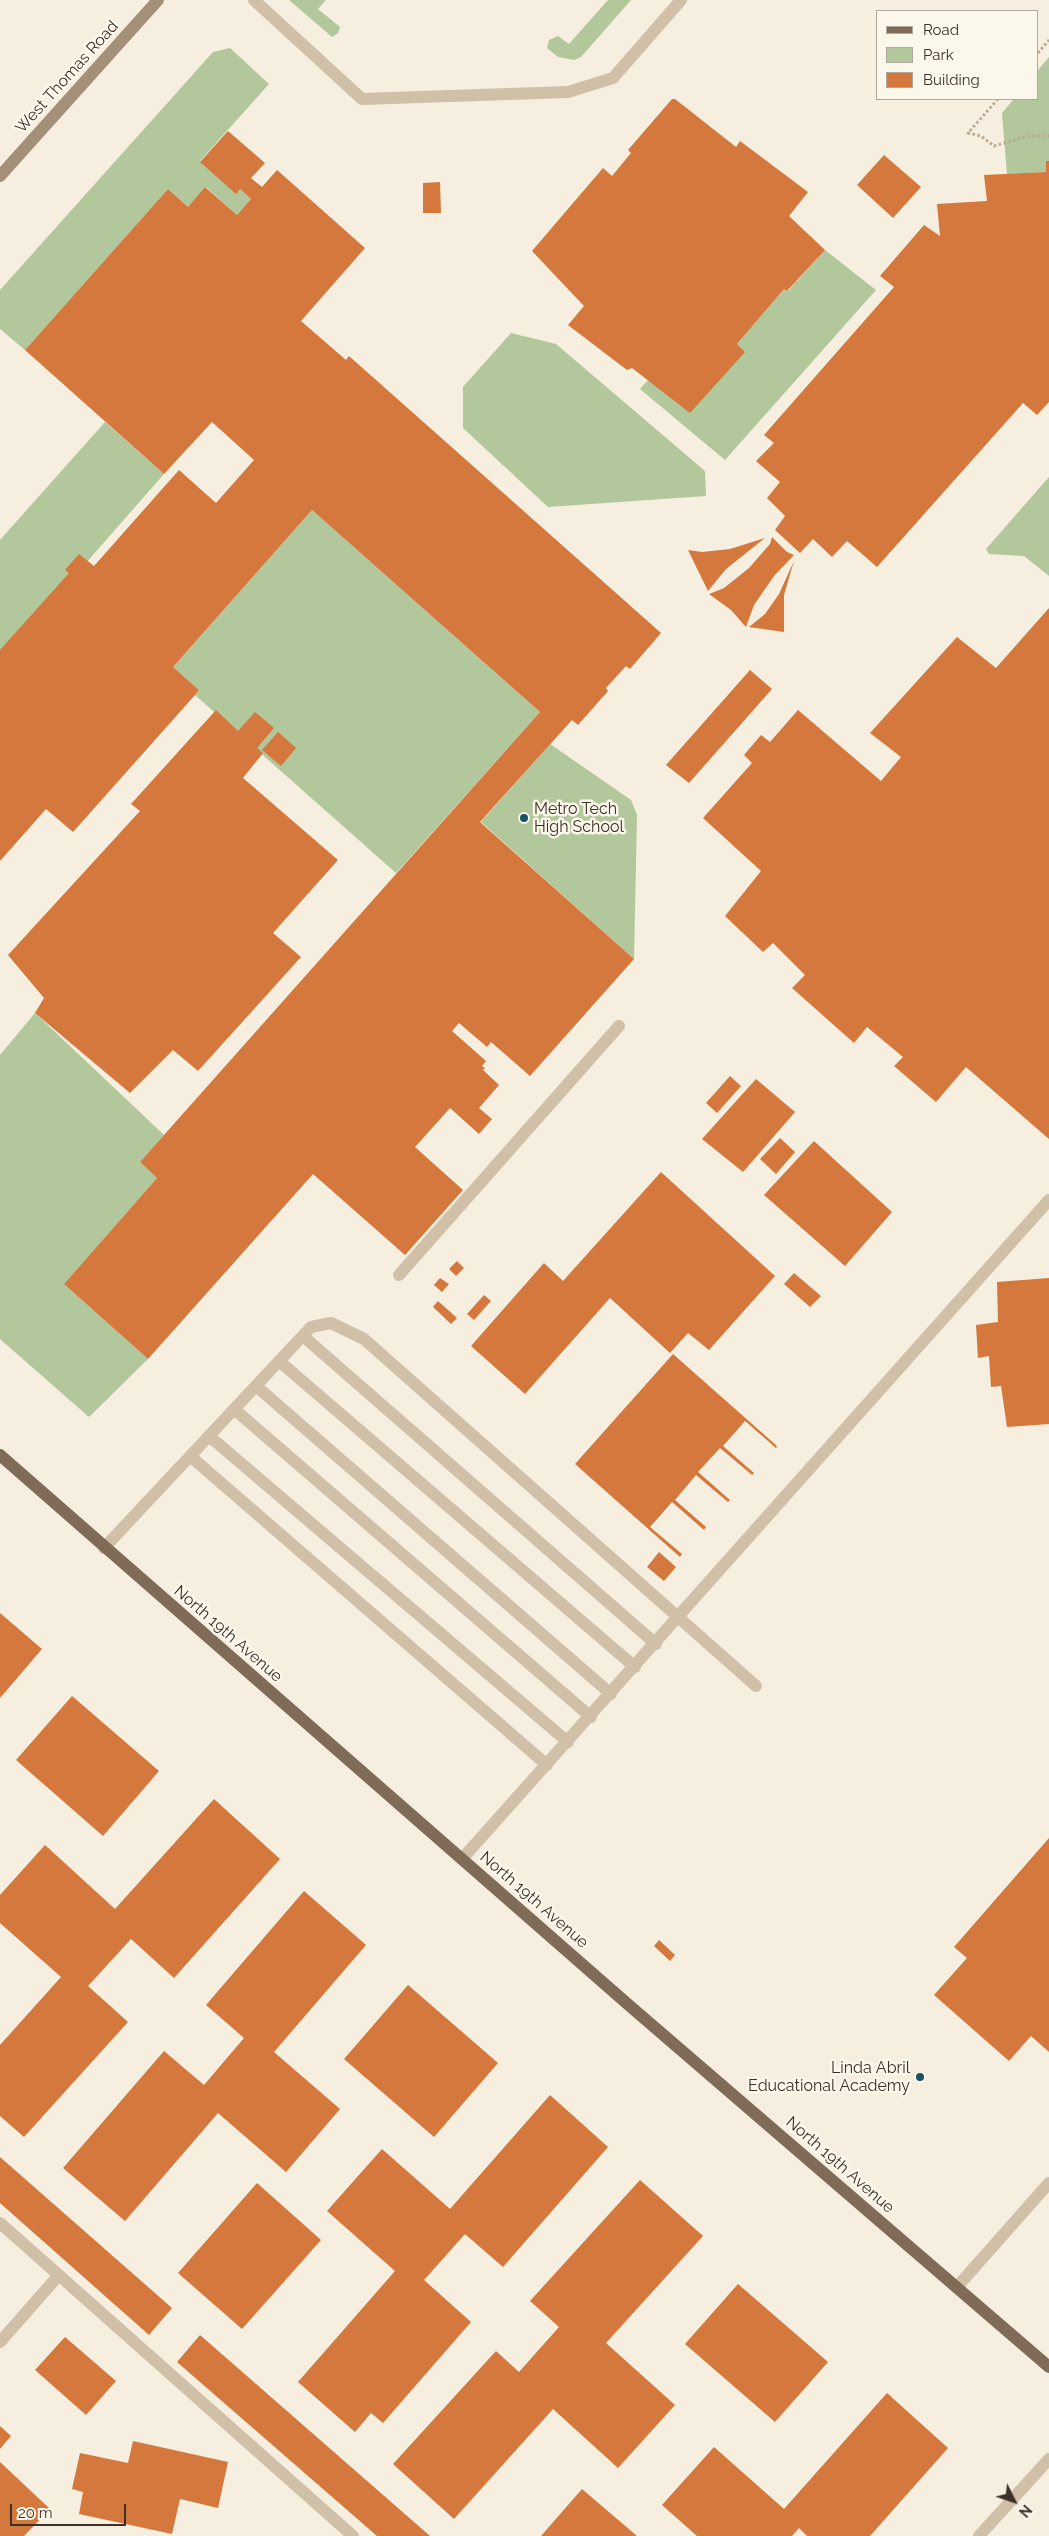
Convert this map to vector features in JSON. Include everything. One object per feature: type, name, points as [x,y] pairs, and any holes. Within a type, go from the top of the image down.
[{"type":"main road","name":"West Thomas Road","points":[[0,176],[158,0]]},
{"type":"main road","name":"North 19th Avenue","points":[[0,1454],[104,1548],[462,1860],[1049,2367]]},
{"type":"street","points":[[254,0],[362,99],[568,92],[613,78],[681,0]]},
{"type":"street","points":[[399,1275],[619,1026]]},
{"type":"street","points":[[462,1860],[636,1667],[1049,1200]]},
{"type":"street","points":[[104,1548],[311,1327],[330,1323],[364,1339],[678,1619],[756,1686]]},
{"type":"street","points":[[302,1336],[656,1644]]},
{"type":"street","points":[[279,1361],[636,1667]]},
{"type":"street","points":[[256,1386],[611,1694]]},
{"type":"street","points":[[234,1409],[591,1717]]},
{"type":"street","points":[[209,1436],[568,1742]]},
{"type":"street","points":[[190,1456],[547,1765]]},
{"type":"street","points":[[957,2288],[1049,2184]]},
{"type":"street","points":[[0,2223],[353,2536]]},
{"type":"street","points":[[0,2342],[59,2275]]},
{"type":"street","points":[[979,2536],[1049,2460]]},
{"type":"path","points":[[1039,52],[1049,40]]},
{"type":"path","points":[[997,100],[968,133],[981,136],[994,146],[1028,136],[1049,136]]},
{"type":"green space","points":[[289,0],[326,0],[318,9],[340,27],[338,33],[332,37]]},
{"type":"green space","points":[[608,0],[631,0],[581,57],[574,60],[558,57],[547,48],[549,40],[558,36],[569,44]]},
{"type":"green space","points":[[230,48],[269,84],[200,161],[236,193],[240,189],[251,199],[237,215],[206,187],[188,207],[168,189],[25,350],[0,329],[0,290],[213,52]]},
{"type":"green space","points":[[1049,57],[1049,161],[1046,161],[1046,172],[1007,174],[1002,113],[1013,100],[1039,100],[1039,69]]},
{"type":"green space","points":[[825,250],[876,290],[725,460],[640,389],[648,380],[744,352],[737,344],[784,289],[788,291]]},
{"type":"green space","points":[[511,333],[556,344],[705,471],[706,496],[548,507],[463,428],[463,387]]},
{"type":"green space","points":[[105,422],[164,474],[0,661],[0,540]]},
{"type":"green space","points":[[1049,477],[1049,576],[1024,556],[989,554],[986,549]]},
{"type":"green space","points":[[312,510],[540,712],[396,873],[195,695],[199,690],[173,667]]},
{"type":"green space","points":[[550,744],[631,800],[637,815],[634,959],[481,822]]},
{"type":"green space","points":[[35,1013],[164,1135],[140,1162],[157,1178],[64,1284],[148,1359],[89,1417],[0,1339],[0,1055]]},
{"type":"building","points":[[672,99],[675,99],[736,147],[740,141],[808,192],[789,216],[825,250],[787,291],[784,289],[737,344],[745,352],[690,413],[632,368],[627,370],[568,325],[584,306],[532,251],[603,168],[612,176],[631,153],[628,150]]},
{"type":"building","points":[[228,131],[265,163],[251,178],[262,187],[277,170],[365,248],[301,321],[346,360],[349,356],[661,633],[630,669],[626,666],[606,688],[608,691],[578,725],[572,720],[480,822],[634,959],[530,1076],[491,1042],[487,1047],[459,1023],[452,1031],[486,1061],[482,1066],[485,1068],[483,1070],[499,1085],[479,1108],[492,1119],[479,1134],[450,1108],[415,1147],[463,1190],[405,1255],[313,1174],[148,1359],[64,1284],[157,1178],[140,1162],[540,712],[312,510],[173,667],[199,690],[195,695],[73,832],[46,809],[0,861],[0,650],[69,573],[65,570],[79,554],[94,566],[179,470],[216,503],[254,460],[212,422],[164,474],[25,350],[168,189],[188,207],[205,187],[237,215],[251,199],[240,189],[236,194],[200,162]]},
{"type":"building","points":[[884,155],[921,187],[893,218],[857,185]]},
{"type":"building","points":[[1046,161],[1049,161],[1049,402],[1037,415],[1023,403],[877,567],[847,541],[832,557],[813,539],[800,553],[775,530],[785,516],[767,498],[780,482],[756,461],[774,443],[764,435],[894,287],[880,276],[924,225],[940,236],[937,204],[987,201],[984,175],[1046,172]]},
{"type":"building","points":[[440,182],[441,213],[423,213],[423,183]]},
{"type":"building","points":[[772,537],[787,552],[794,555],[774,576],[754,605],[746,627],[731,610],[709,594],[724,588],[749,568],[770,544]]},
{"type":"building","points":[[765,538],[726,569],[708,591],[688,550],[702,552],[730,549]]},
{"type":"building","points":[[794,561],[784,595],[784,632],[749,627],[765,614],[779,594]]},
{"type":"building","points":[[1049,608],[1049,1139],[966,1067],[936,1102],[894,1066],[903,1057],[867,1027],[854,1043],[792,988],[805,975],[773,943],[763,952],[725,916],[761,871],[703,818],[752,763],[744,755],[761,735],[770,742],[798,710],[881,781],[901,757],[870,733],[957,637],[996,668]]},
{"type":"building","points":[[750,670],[772,689],[689,783],[666,765]]},
{"type":"building","points":[[216,710],[238,731],[255,712],[274,728],[257,748],[263,753],[243,778],[338,860],[273,933],[301,957],[198,1071],[173,1050],[130,1093],[35,1013],[44,998],[8,955],[140,811],[131,804]]},
{"type":"building","points":[[278,732],[296,748],[281,766],[262,750]]},
{"type":"building","points":[[730,1076],[741,1086],[717,1113],[706,1103]]},
{"type":"building","points":[[756,1079],[795,1112],[743,1172],[702,1139]]},
{"type":"building","points":[[780,1138],[795,1152],[776,1174],[760,1159]]},
{"type":"building","points":[[814,1141],[892,1212],[845,1266],[764,1195]]},
{"type":"building","points":[[661,1172],[775,1276],[709,1350],[688,1333],[670,1353],[610,1298],[525,1394],[471,1346],[544,1263],[563,1281]]},
{"type":"building","points":[[457,1261],[464,1268],[456,1276],[449,1269]]},
{"type":"building","points":[[794,1273],[821,1296],[810,1307],[784,1284]]},
{"type":"building","points":[[440,1278],[449,1284],[442,1292],[434,1285]]},
{"type":"building","points":[[1049,1278],[1049,1424],[1007,1427],[1001,1386],[991,1387],[989,1356],[978,1358],[976,1325],[998,1322],[997,1282]]},
{"type":"building","points":[[484,1295],[491,1301],[474,1320],[467,1314]]},
{"type":"building","points":[[438,1301],[457,1318],[451,1324],[433,1307]]},
{"type":"building","points":[[673,1354],[777,1446],[776,1448],[745,1421],[723,1446],[754,1473],[752,1475],[720,1448],[698,1472],[730,1500],[728,1502],[696,1475],[675,1500],[706,1527],[704,1530],[672,1502],[650,1527],[682,1554],[680,1557],[575,1464]]},
{"type":"building","points":[[659,1552],[676,1567],[664,1581],[647,1567]]},
{"type":"building","points":[[0,1613],[42,1649],[0,1698]]},
{"type":"building","points":[[72,1696],[159,1771],[103,1836],[16,1760]]},
{"type":"building","points":[[214,1799],[280,1859],[174,1978],[131,1939],[88,1986],[128,2022],[24,2137],[0,2116],[0,2045],[61,1977],[0,1923],[0,1895],[45,1845],[115,1909]]},
{"type":"building","points":[[1049,1838],[1049,2052],[1031,2036],[1009,2061],[934,1995],[967,1958],[954,1947]]},
{"type":"building","points":[[304,1891],[366,1945],[274,2052],[340,2109],[286,2172],[218,2113],[125,2221],[63,2168],[164,2051],[204,2085],[244,2038],[206,2005]]},
{"type":"building","points":[[659,1940],[675,1955],[670,1961],[654,1946]]},
{"type":"building","points":[[408,1985],[498,2063],[434,2137],[344,2059]]},
{"type":"building","points":[[550,2095],[608,2147],[503,2267],[465,2234],[424,2280],[471,2322],[383,2423],[371,2413],[355,2432],[298,2382],[395,2271],[327,2211],[382,2149],[450,2209]]},
{"type":"building","points":[[0,2157],[172,2308],[149,2335],[0,2203]]},
{"type":"building","points":[[640,2180],[703,2236],[606,2343],[675,2405],[618,2468],[553,2409],[454,2519],[393,2464],[496,2351],[519,2372],[559,2327],[530,2301]]},
{"type":"building","points":[[257,2183],[321,2240],[242,2329],[178,2273]]},
{"type":"building","points":[[738,2284],[828,2362],[775,2422],[685,2344]]},
{"type":"building","points":[[200,2335],[430,2536],[377,2536],[177,2362]]},
{"type":"building","points":[[65,2337],[116,2381],[86,2415],[35,2370]]},
{"type":"building","points":[[887,2393],[948,2448],[870,2536],[807,2536],[799,2528],[792,2536],[697,2536],[662,2505],[714,2447],[784,2509]]},
{"type":"building","points":[[0,2426],[11,2436],[0,2449]]},
{"type":"building","points":[[133,2441],[228,2462],[218,2508],[180,2499],[172,2534],[79,2514],[83,2492],[72,2489],[80,2453],[128,2463]]},
{"type":"building","points":[[0,2462],[50,2509],[24,2536],[0,2536]]},
{"type":"building","points":[[582,2489],[637,2536],[541,2536]]},
{"type":"place","name":"Metro Tech High School","points":[[524,818]]},
{"type":"place","name":"Linda Abril Educational Academy","points":[[920,2077]]}]
